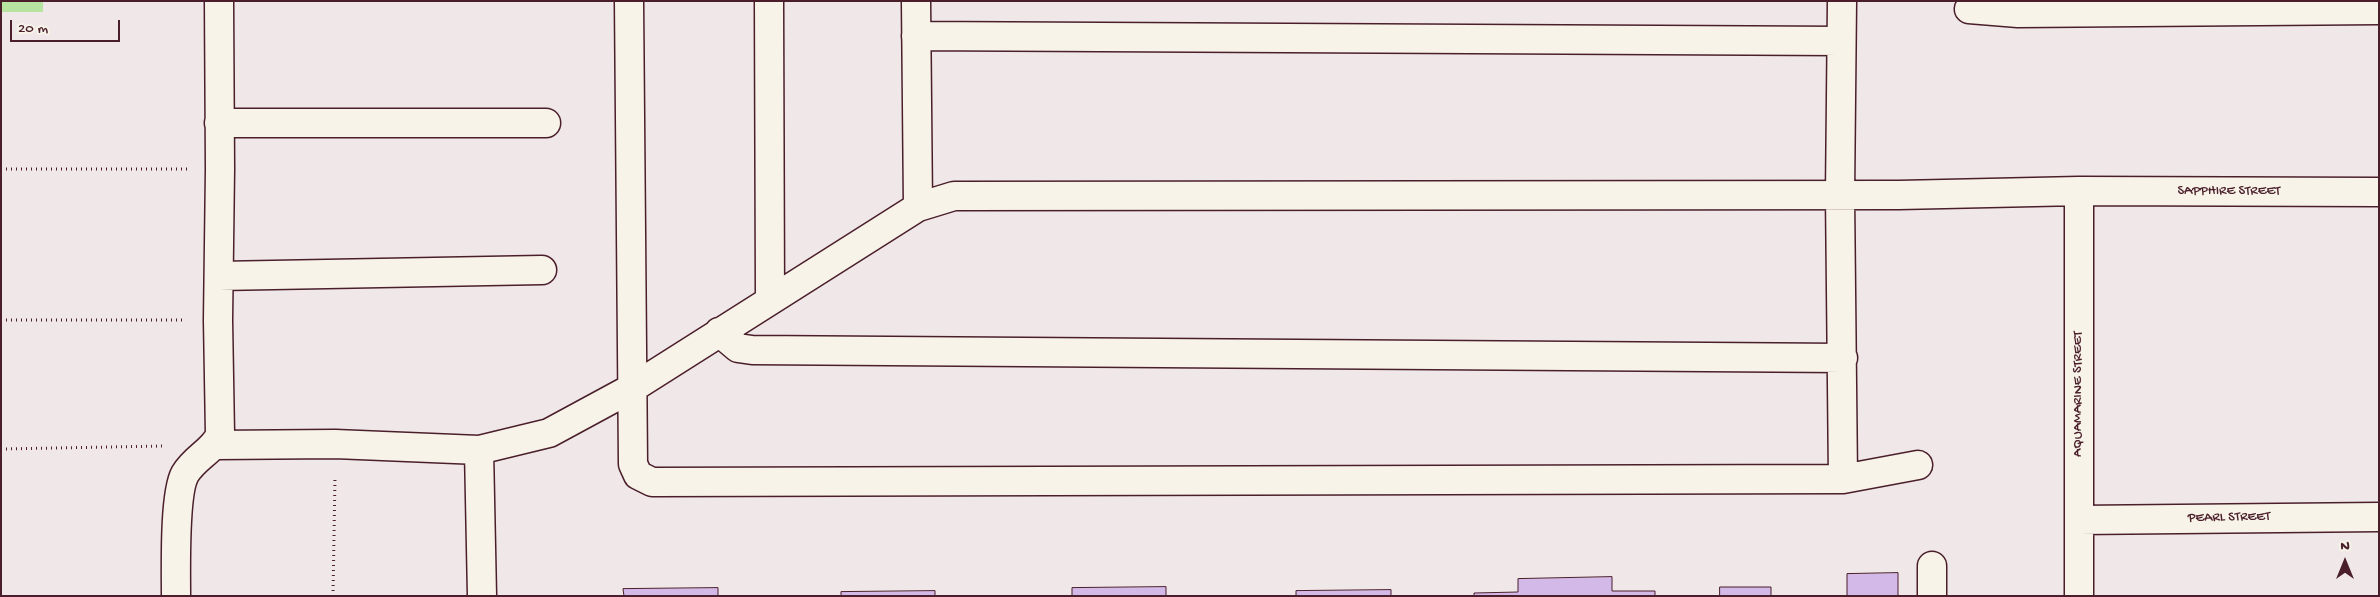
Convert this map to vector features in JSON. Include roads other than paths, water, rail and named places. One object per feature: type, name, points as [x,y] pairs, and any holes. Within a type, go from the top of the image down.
[{"type":"street","points":[[176,596],[179,496],[184,475],[196,458],[216,445],[220,434],[218,320],[220,169],[219,1]]},
{"type":"street","points":[[629,1],[634,388],[633,464],[638,476],[652,482],[1843,478],[1918,465]]},
{"type":"street","points":[[769,1],[770,300]]},
{"type":"street","points":[[916,1],[918,207]]},
{"type":"street","points":[[1842,1],[1840,195],[1843,478]]},
{"type":"street","points":[[1969,9],[2018,7],[2379,10]]},
{"type":"street","points":[[916,36],[1841,41]]},
{"type":"street","points":[[219,123],[546,123]]},
{"type":"street","name":"SAPPHIRE STREET","points":[[216,445],[335,444],[479,450],[549,433],[634,388],[718,332],[918,207],[954,196],[1840,195],[2079,191],[2379,192]]},
{"type":"street","name":"AQUAMARINE STREET","points":[[2079,191],[2079,596]]},
{"type":"street","points":[[219,276],[542,270]]},
{"type":"street","points":[[718,332],[738,348],[752,350],[1843,358]]},
{"type":"street","points":[[479,450],[482,596]]},
{"type":"street","name":"PEARL STREET","points":[[2079,520],[2379,517]]},
{"type":"street","points":[[1932,566],[1932,596]]}]
